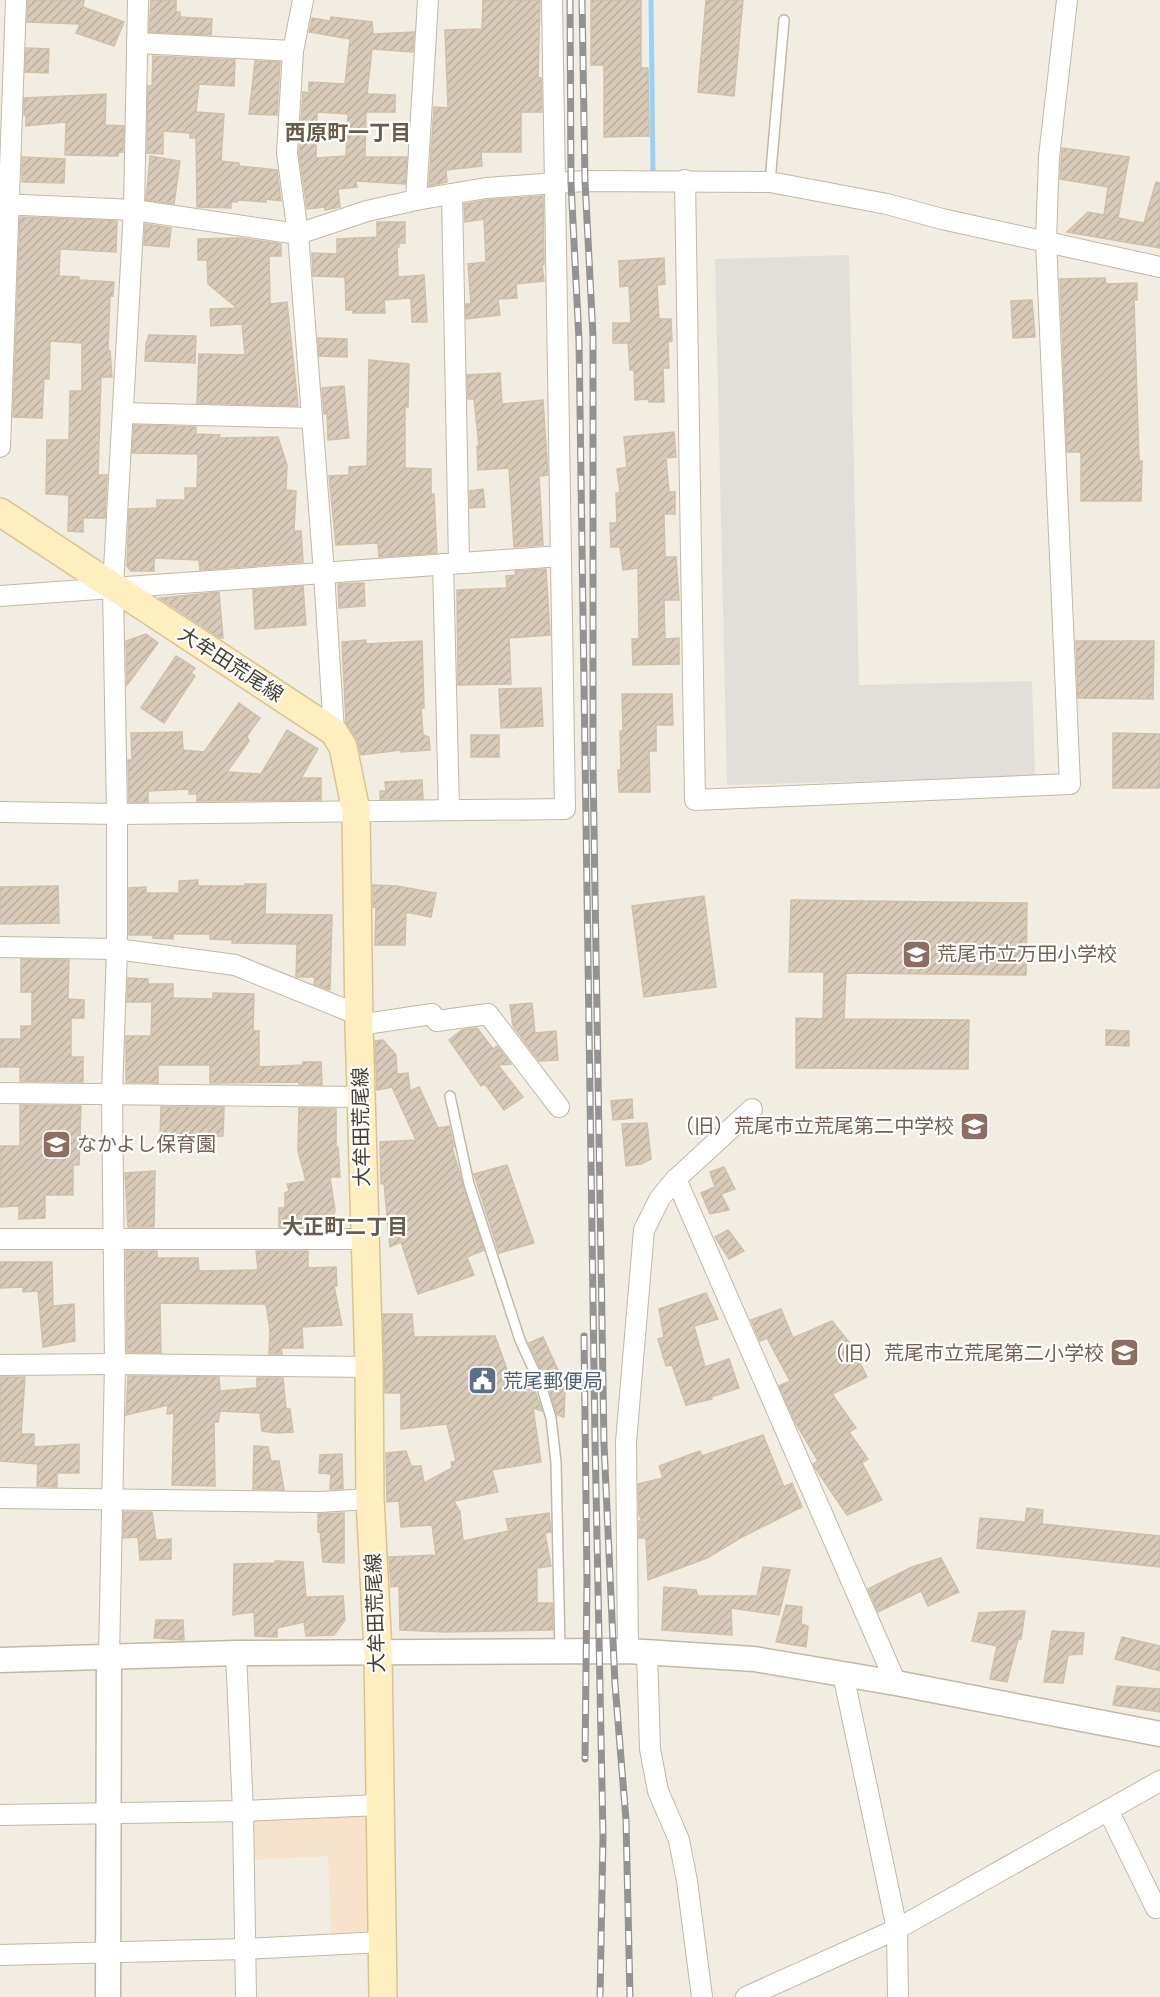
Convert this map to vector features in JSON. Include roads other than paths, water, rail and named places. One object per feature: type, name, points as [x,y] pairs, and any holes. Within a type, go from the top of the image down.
[{"type":"main road","name":"大牟田荒尾線","points":[[0,512],[334,732],[343,747],[356,811],[370,1499],[378,1652],[383,1997]]},
{"type":"street","points":[[0,447],[7,81],[16,0]]},
{"type":"street","points":[[108,1997],[109,1657],[115,1364],[112,1094],[117,949],[113,587],[134,210],[138,0]]},
{"type":"street","points":[[303,0],[293,51],[287,153],[298,234],[334,732]]},
{"type":"street","points":[[416,200],[428,0]]},
{"type":"street","points":[[0,812],[117,814],[565,809],[552,0]]},
{"type":"street","points":[[685,180],[695,800],[1070,784],[1046,240],[1049,158],[1067,0]]},
{"type":"street","points":[[137,43],[293,51]]},
{"type":"street","points":[[5,205],[134,210],[298,234],[367,211],[486,188],[554,182],[685,180],[770,182],[887,204],[942,219],[1046,240],[1160,267]]},
{"type":"street","points":[[449,810],[452,194]]},
{"type":"street","points":[[123,413],[312,418]]},
{"type":"street","points":[[0,596],[561,556]]},
{"type":"street","points":[[0,946],[117,949],[235,965],[359,1020],[432,1014],[436,1021],[488,1014],[559,1107]]},
{"type":"street","points":[[0,1093],[361,1097]]},
{"type":"street","points":[[702,1997],[687,1881],[679,1840],[658,1791],[650,1749],[638,1652],[626,1442],[644,1230],[660,1198],[676,1179],[752,1109]]},
{"type":"street","points":[[676,1179],[896,1683]]},
{"type":"street","points":[[0,1239],[364,1239]]},
{"type":"street","points":[[0,1365],[369,1366]]},
{"type":"street","points":[[0,1498],[319,1502],[370,1499]]},
{"type":"street","points":[[0,1660],[236,1653],[378,1652],[638,1652],[753,1659],[896,1683],[1160,1734]]},
{"type":"street","points":[[236,1653],[243,1811],[246,1997]]},
{"type":"street","points":[[843,1674],[897,1929],[898,1997]]},
{"type":"street","points":[[752,1996],[897,1929],[1160,1781]]},
{"type":"street","points":[[0,1815],[243,1811],[379,1805]]},
{"type":"street","points":[[1108,1810],[1156,1908]]},
{"type":"street","points":[[0,1955],[244,1949],[382,1942]]},
{"type":"lane","points":[[770,182],[784,20]]},
{"type":"lane","points":[[450,1096],[469,1184],[520,1340],[542,1388],[551,1418],[556,1462],[560,1652]]},
{"type":"waterway","points":[[651,0],[653,171]]},
{"type":"railway","points":[[570,0],[571,183],[579,340],[603,1836],[600,1997]]},
{"type":"railway","points":[[582,0],[585,181],[593,336],[593,767],[604,1444],[615,1684],[626,1820],[630,1997]]},
{"type":"railway","points":[[584,1336],[587,1579],[585,1759]]},
{"type":"place","name":"荒尾市立万田小学校","points":[[916,954]]},
{"type":"place","name":"（旧）荒尾市立荒尾第二中学校","points":[[975,1126]]},
{"type":"place","name":"なかよし保育園","points":[[56,1144]]},
{"type":"place","name":"（旧）荒尾市立荒尾第二小学校","points":[[1125,1353]]},
{"type":"place","name":"荒尾郵便局","points":[[482,1381]]},
{"type":"district","name":"西原町一丁目","points":[[348,133]]},
{"type":"district","name":"大正町二丁目","points":[[345,1227]]}]
